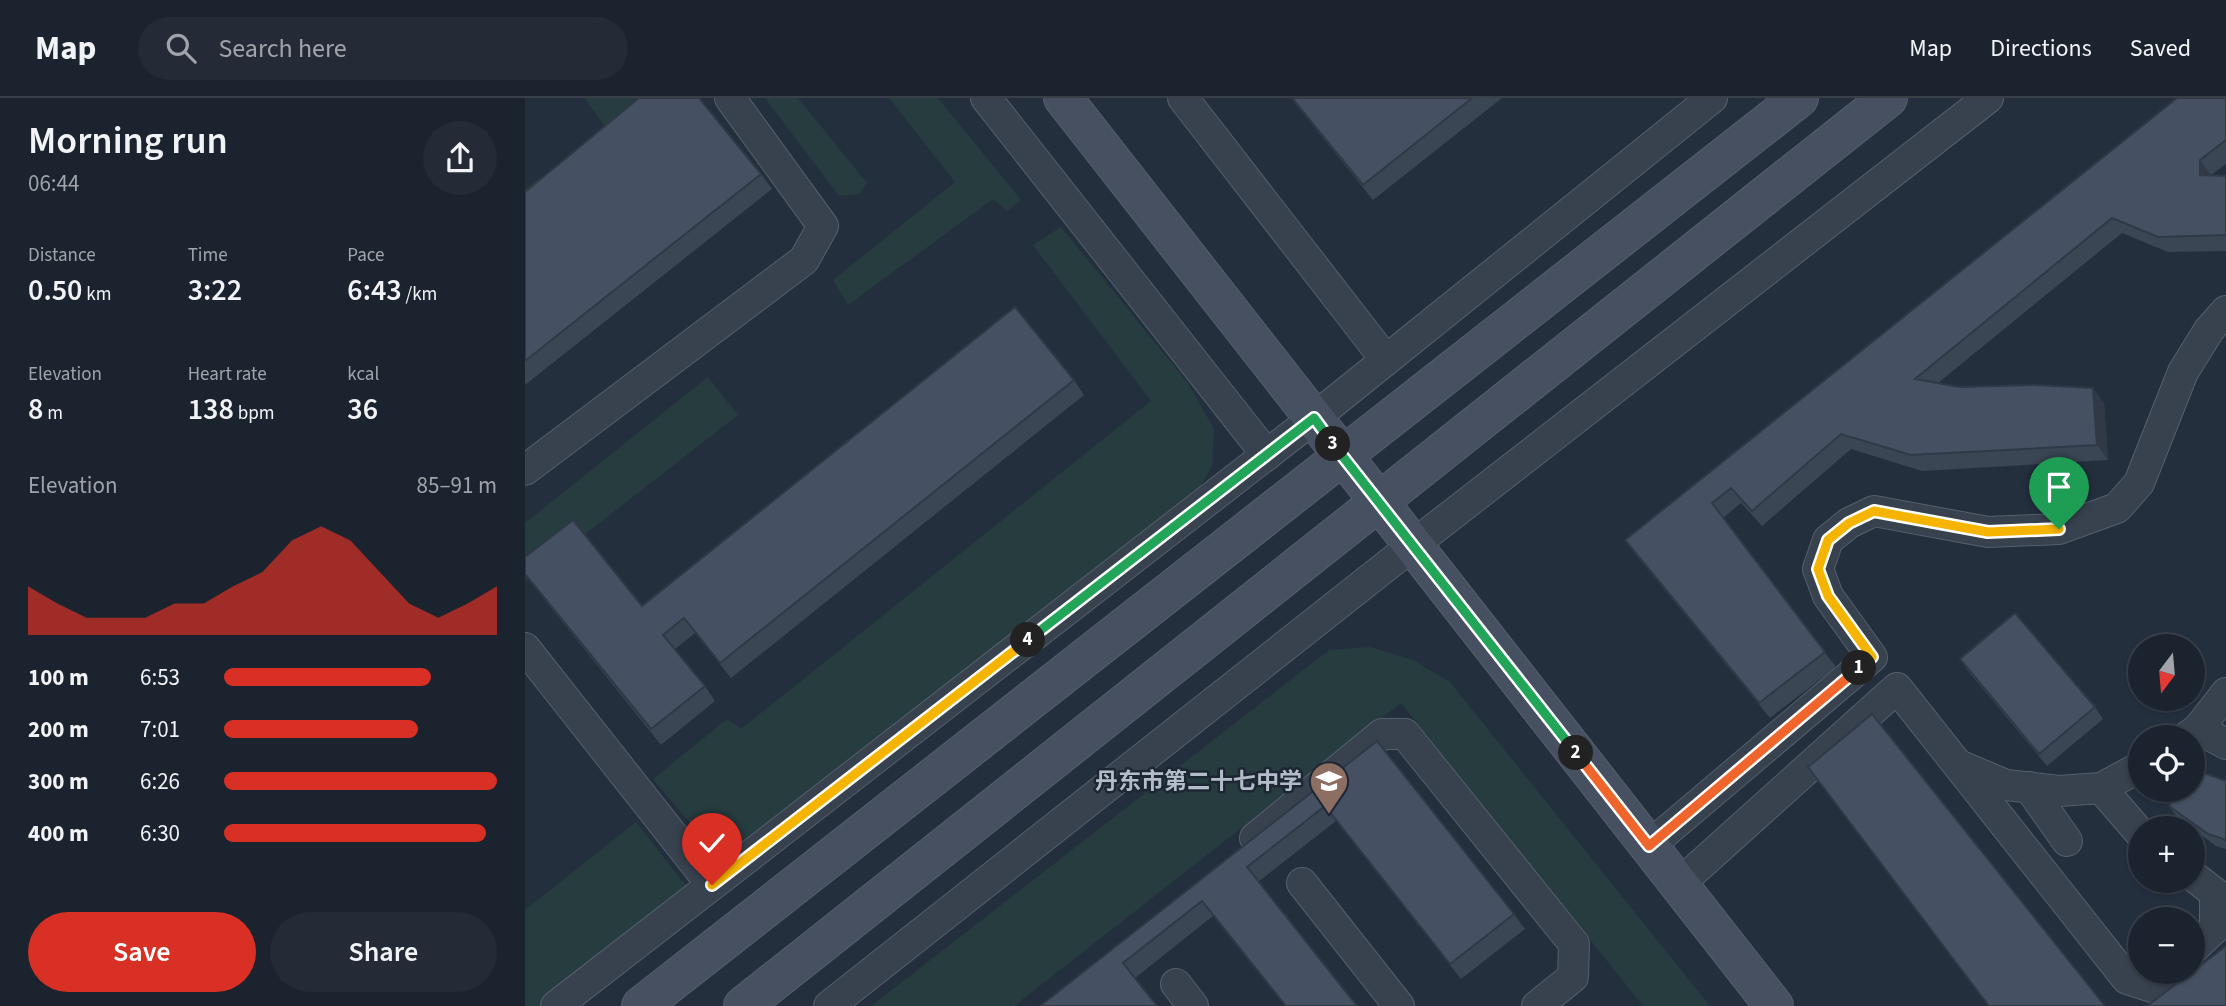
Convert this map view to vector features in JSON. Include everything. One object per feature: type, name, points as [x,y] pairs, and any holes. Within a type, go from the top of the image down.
[{"type":"main road","points":[[1063,98],[1774,1006]]},
{"type":"main road","points":[[641,1006],[1799,98]]},
{"type":"main road","points":[[743,1006],[1888,98]]},
{"type":"street","points":[[525,470],[804,260],[823,226],[730,98]]},
{"type":"street","points":[[986,98],[1267,455]]},
{"type":"street","points":[[1182,98],[1386,360]]},
{"type":"street","points":[[556,1006],[1267,455],[1712,98]]},
{"type":"street","points":[[829,1006],[1413,545],[1987,98]]},
{"type":"street","points":[[2128,979],[1872,657],[1828,596],[1818,569],[1828,540],[1849,523],[1874,511],[1988,532],[2059,529],[2117,508],[2139,483],[2183,372],[2209,330],[2226,311]]},
{"type":"street","points":[[525,648],[712,885]]},
{"type":"street","points":[[1649,846],[1872,657]]},
{"type":"street","points":[[1679,884],[1897,688]]},
{"type":"street","points":[[2199,725],[2226,693]]},
{"type":"street","points":[[1232,857],[1382,734],[1405,734],[1574,944],[1573,977],[1538,1006]]},
{"type":"street","points":[[2205,737],[2226,744]]},
{"type":"street","points":[[1958,765],[2006,785],[2059,791],[2101,788],[2128,773]]},
{"type":"street","points":[[2028,788],[2067,841]]},
{"type":"street","points":[[2101,788],[2128,819]]},
{"type":"street","points":[[1302,883],[1399,1006]]},
{"type":"street","points":[[2205,885],[2215,893],[2215,928],[2205,938]]},
{"type":"green space","points":[[585,98],[668,98],[525,216],[525,189],[607,130]]},
{"type":"green space","points":[[765,98],[798,98],[867,183],[859,194],[839,196]]},
{"type":"green space","points":[[889,98],[938,98],[1021,200],[1007,211],[993,199],[848,305],[833,280],[955,182]]},
{"type":"green space","points":[[1061,227],[1188,383],[1214,429],[1212,466],[1194,498],[722,861],[653,779],[727,719],[741,729],[1151,401],[1033,245]]},
{"type":"green space","points":[[708,377],[738,415],[525,581],[525,523]]},
{"type":"green space","points":[[1370,647],[1413,660],[1450,682],[1710,1006],[1643,1006],[1401,703],[1014,1006],[871,1006],[1329,650]]},
{"type":"green space","points":[[636,822],[690,891],[539,1006],[525,1006],[525,910]]},
{"type":"building","points":[[639,98],[699,98],[761,174],[525,361],[525,192]]},
{"type":"building","points":[[1292,98],[1472,98],[1363,185]]},
{"type":"building","points":[[2177,98],[2226,98],[2226,140],[2200,160],[2200,175],[2226,176],[2226,235],[2158,237],[2112,218],[1915,379],[1959,387],[2034,385],[2093,388],[2097,445],[1911,455],[1841,434],[1752,511],[1731,488],[1712,503],[1825,652],[1759,703],[1625,540]]},
{"type":"building","points":[[1015,307],[1074,380],[720,663],[684,618],[663,635],[705,686],[651,729],[525,574],[525,557],[573,520],[642,606]]},
{"type":"building","points":[[2015,613],[2095,707],[2039,754],[1960,659]]},
{"type":"building","points":[[1872,714],[2105,1006],[1989,1006],[1808,767]]},
{"type":"building","points":[[1377,741],[1514,914],[1450,964],[1325,806],[1247,867],[1357,1006],[1286,1006],[1202,901],[1123,963],[1157,1006],[1040,1006]]},
{"type":"building","points":[[2205,773],[2226,781],[2226,840],[2205,832],[2205,816],[2183,816],[2169,806],[2171,802],[2205,802]]},
{"type":"building","points":[[2226,946],[2226,1006],[2147,1006],[2176,984],[2205,984],[2205,962]]},
{"type":"place","name":"丹东市第二十七中学","points":[[1329,815]]},
{"type":"route","points":[[712,885],[1314,418],[1649,846],[1872,657],[1828,596],[1818,569],[1828,540],[1849,523],[1874,511],[1988,532],[2059,529]]}]
